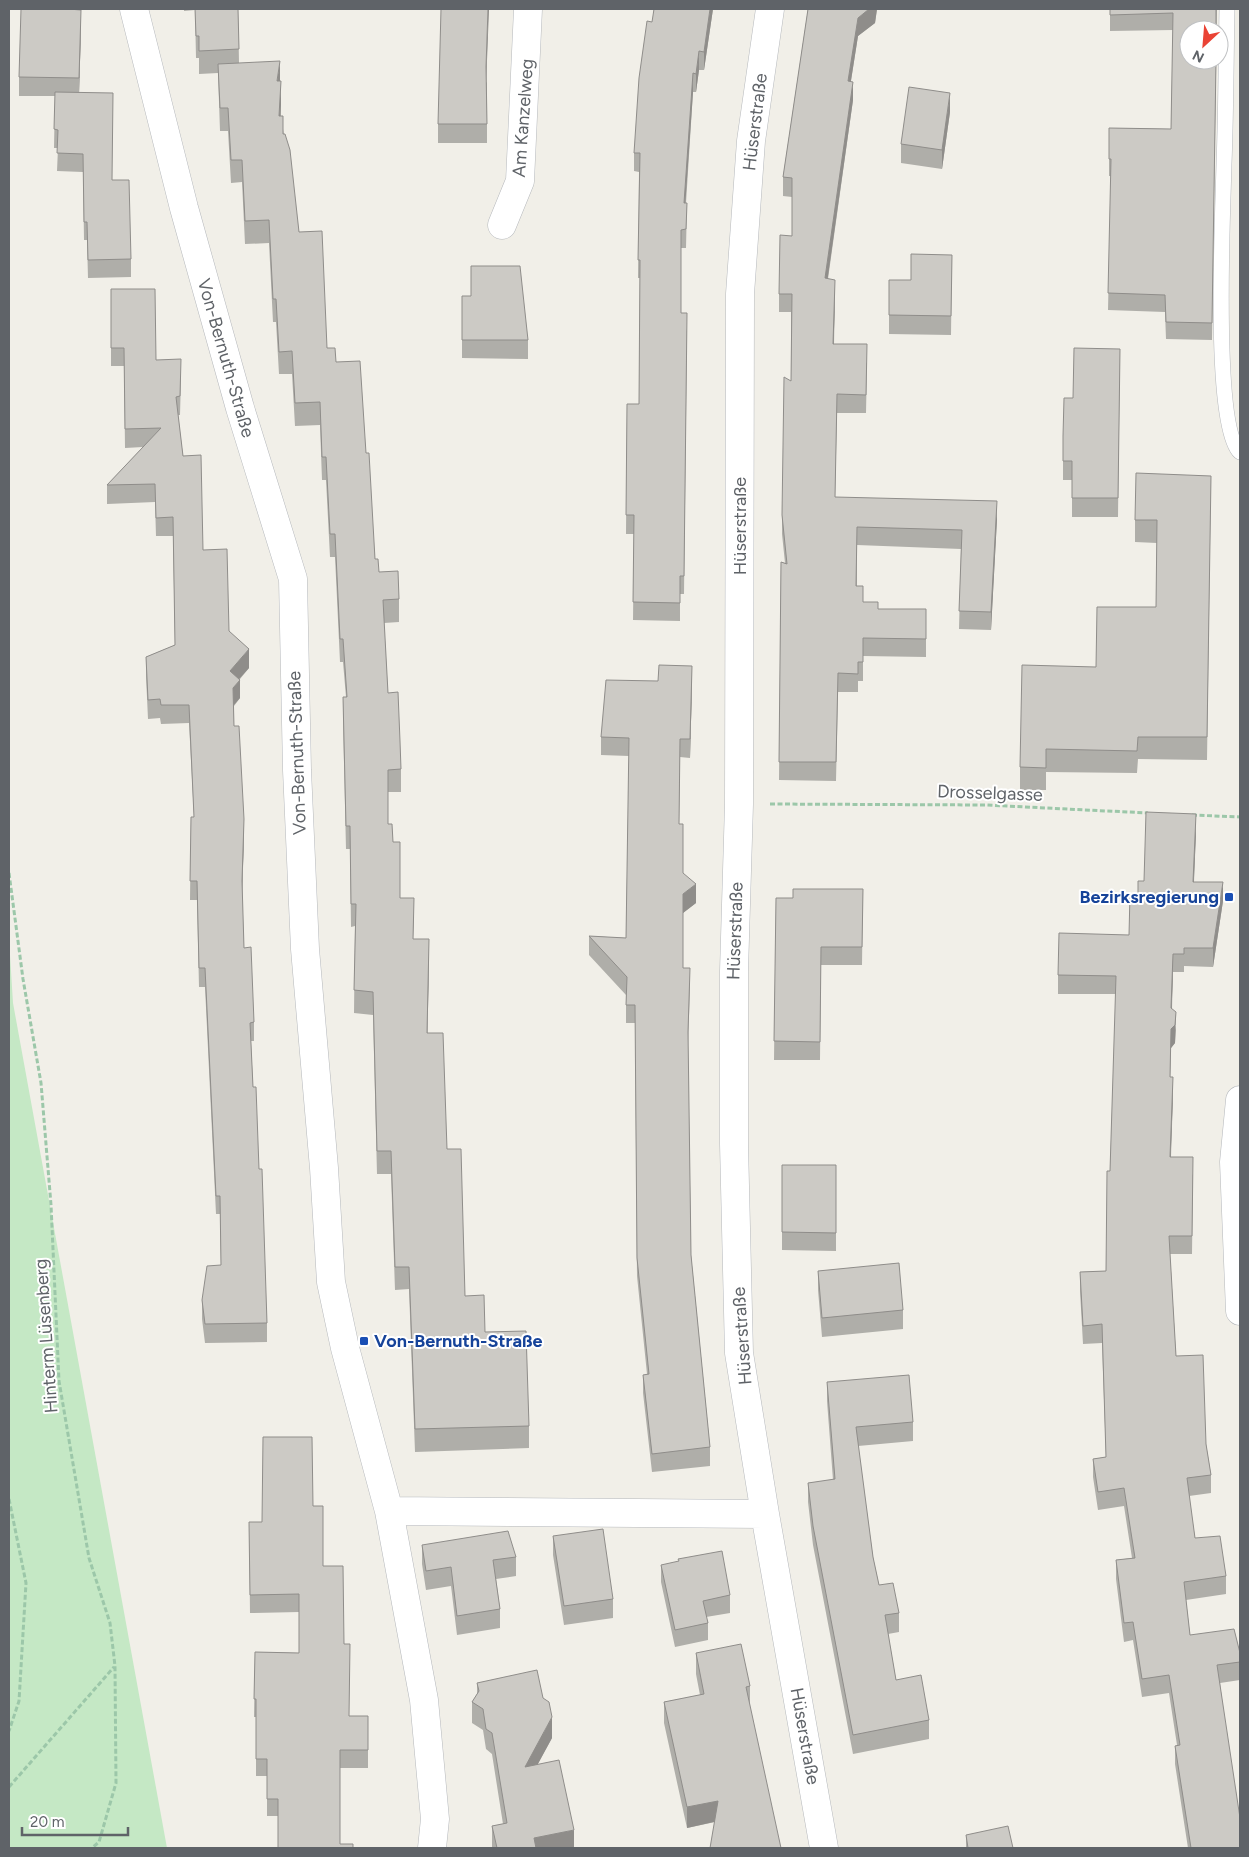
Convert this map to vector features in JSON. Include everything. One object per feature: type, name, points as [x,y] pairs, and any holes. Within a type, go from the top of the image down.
[{"type":"street","name":"Von-Bernuth-Straße","points":[[134,9],[184,208],[240,408],[293,580],[297,770],[305,949],[324,1168],[331,1282],[345,1348],[389,1511],[424,1700],[435,1819],[432,1848]]},
{"type":"street","name":"Am Kanzelweg","points":[[502,225],[520,181],[528,9]]},
{"type":"street","name":"Hüserstraße","points":[[770,9],[751,141],[740,294],[739,804],[734,971],[734,1105],[739,1343],[765,1514],[824,1848]]},
{"type":"street","points":[[1240,1100],[1234,1162],[1240,1311]]},
{"type":"street","points":[[389,1511],[765,1514]]},
{"type":"lane","points":[[1227,9],[1221,298],[1223,369],[1230,433],[1235,447],[1240,452]]},
{"type":"path","name":"Drosselgasse","points":[[739,804],[985,805],[1152,813]]},
{"type":"path","points":[[1191,815],[1240,817]]},
{"type":"path","name":"Hinterm Lüsenberg","points":[[9,873],[23,979],[41,1083],[51,1205],[59,1381],[89,1558],[110,1623],[115,1666],[116,1783],[99,1842],[92,1848]]},
{"type":"path","points":[[9,1499],[26,1583],[18,1701],[9,1731]]},
{"type":"path","points":[[9,1787],[115,1666]]},
{"type":"green space","points":[[9,939],[13,1003],[167,1848],[9,1848]]},
{"type":"building","points":[[21,9],[81,10],[79,78],[19,77]]},
{"type":"building","points":[[195,9],[238,9],[239,49],[199,51],[199,36],[196,36]]},
{"type":"building","points":[[441,9],[488,9],[487,124],[438,124]]},
{"type":"building","points":[[654,9],[710,9],[704,52],[699,51],[696,74],[693,73],[684,203],[687,203],[686,229],[681,230],[681,313],[687,313],[684,576],[680,576],[680,603],[633,602],[634,515],[626,515],[627,404],[639,404],[640,260],[638,260],[640,153],[634,153],[639,78],[647,21],[652,22]]},
{"type":"building","points":[[808,9],[869,9],[858,18],[848,81],[853,82],[825,278],[835,280],[833,344],[867,344],[866,395],[837,394],[835,497],[997,501],[991,612],[959,611],[962,530],[857,527],[856,586],[863,586],[863,602],[878,602],[878,609],[926,609],[926,639],[863,638],[863,662],[858,662],[858,674],[838,673],[836,762],[779,762],[781,562],[787,564],[782,515],[784,377],[791,381],[792,294],[779,294],[780,235],[792,236],[792,178],[783,177]]},
{"type":"building","points":[[1110,9],[1216,9],[1216,20],[1179,20],[1179,70],[1216,70],[1212,323],[1166,322],[1165,295],[1108,293],[1111,159],[1109,159],[1109,128],[1171,129],[1173,13],[1110,15]]},
{"type":"building","points":[[280,61],[277,81],[281,81],[279,116],[283,116],[283,134],[285,134],[290,150],[299,232],[322,231],[327,348],[335,348],[336,362],[360,361],[366,453],[369,453],[375,559],[378,559],[379,572],[398,571],[399,599],[383,600],[388,693],[398,692],[401,769],[388,770],[388,824],[392,824],[393,842],[400,842],[400,898],[414,898],[413,939],[429,939],[427,1033],[443,1033],[447,1149],[461,1149],[465,1296],[484,1295],[485,1332],[526,1331],[529,1426],[415,1429],[409,1267],[395,1267],[391,1151],[377,1151],[373,992],[354,990],[356,904],[351,904],[350,826],[346,826],[343,697],[347,697],[343,639],[340,639],[335,534],[330,534],[326,457],[322,457],[320,402],[295,403],[292,351],[279,352],[276,299],[273,299],[269,220],[245,221],[242,160],[231,160],[228,108],[220,108],[218,64]]},
{"type":"building","points":[[909,87],[950,93],[942,150],[901,144]]},
{"type":"building","points":[[55,92],[113,93],[112,180],[129,180],[131,259],[88,260],[87,222],[84,222],[83,154],[57,153],[58,130],[54,129]]},
{"type":"building","points":[[911,254],[952,255],[951,316],[889,315],[889,280],[911,280]]},
{"type":"building","points":[[471,266],[520,266],[528,340],[462,340],[462,296],[471,296]]},
{"type":"building","points":[[111,289],[155,289],[156,360],[181,359],[180,396],[176,397],[183,456],[201,455],[203,550],[227,549],[229,631],[249,649],[230,671],[240,680],[233,688],[234,726],[239,726],[244,819],[242,881],[244,948],[251,947],[254,1022],[250,1023],[253,1087],[256,1087],[259,1169],[262,1169],[267,1323],[205,1324],[202,1300],[207,1266],[221,1265],[220,1196],[216,1196],[205,968],[199,968],[197,881],[190,881],[191,817],[194,817],[189,705],[161,705],[160,699],[148,700],[146,657],[175,645],[173,517],[156,518],[155,484],[107,485],[161,428],[125,429],[124,348],[111,348]]},
{"type":"building","points":[[1074,348],[1120,349],[1118,498],[1072,498],[1072,461],[1063,461],[1063,436],[1064,398],[1073,398]]},
{"type":"building","points":[[1136,473],[1211,476],[1207,737],[1138,737],[1137,751],[1046,749],[1046,768],[1020,767],[1022,665],[1096,667],[1097,607],[1156,607],[1157,520],[1135,520]]},
{"type":"building","points":[[659,665],[692,666],[690,739],[680,739],[679,824],[683,824],[683,873],[696,884],[683,894],[683,968],[690,968],[688,1032],[691,1255],[710,1447],[652,1454],[643,1375],[649,1374],[637,1258],[635,1005],[626,1005],[627,977],[589,936],[626,938],[629,738],[601,737],[606,680],[658,681]]},
{"type":"building","points":[[1146,812],[1196,814],[1193,882],[1223,882],[1213,948],[1184,948],[1184,954],[1173,954],[1171,1008],[1176,1012],[1175,1025],[1171,1029],[1170,1077],[1173,1077],[1170,1157],[1193,1157],[1192,1236],[1169,1236],[1176,1356],[1203,1355],[1206,1444],[1211,1475],[1187,1478],[1195,1538],[1220,1536],[1226,1576],[1184,1582],[1190,1635],[1234,1629],[1240,1653],[1240,1662],[1217,1665],[1240,1818],[1240,1848],[1191,1848],[1175,1746],[1180,1745],[1169,1675],[1142,1679],[1133,1622],[1124,1623],[1116,1560],[1135,1558],[1124,1488],[1098,1492],[1093,1459],[1106,1457],[1102,1324],[1083,1326],[1080,1272],[1106,1271],[1107,1171],[1110,1171],[1116,976],[1058,975],[1059,933],[1129,935],[1130,894],[1138,894],[1138,881],[1144,881]]},
{"type":"building","points":[[793,889],[863,889],[862,947],[821,947],[820,1042],[774,1041],[776,898],[793,898]]},
{"type":"building","points":[[782,1165],[836,1165],[836,1233],[782,1232]]},
{"type":"building","points":[[899,1263],[903,1310],[822,1318],[818,1271]]},
{"type":"building","points":[[909,1375],[913,1422],[856,1427],[873,1557],[879,1585],[893,1583],[899,1613],[885,1615],[896,1680],[921,1675],[929,1720],[853,1735],[813,1526],[808,1483],[835,1479],[827,1382]]},
{"type":"building","points":[[263,1437],[312,1437],[313,1506],[323,1506],[323,1566],[343,1566],[344,1644],[350,1644],[349,1716],[368,1716],[368,1750],[340,1750],[340,1844],[353,1844],[353,1848],[278,1848],[278,1799],[267,1799],[267,1759],[256,1759],[255,1652],[299,1653],[299,1594],[250,1595],[249,1522],[262,1522]]},
{"type":"building","points":[[603,1529],[613,1599],[564,1606],[553,1536]]},
{"type":"building","points":[[508,1531],[516,1557],[493,1560],[500,1609],[457,1616],[451,1567],[426,1571],[422,1545]]},
{"type":"building","points":[[722,1551],[730,1595],[703,1601],[708,1623],[675,1630],[661,1565],[679,1561],[678,1559]]},
{"type":"building","points":[[741,1644],[750,1686],[746,1687],[781,1848],[710,1848],[718,1801],[687,1807],[664,1702],[704,1694],[696,1653]]},
{"type":"building","points":[[537,1670],[543,1698],[549,1702],[552,1717],[525,1767],[559,1760],[574,1830],[534,1838],[536,1848],[497,1848],[492,1826],[507,1823],[492,1733],[486,1729],[483,1709],[472,1702],[479,1691],[477,1683]]},
{"type":"building","points":[[1008,1826],[1013,1848],[968,1848],[966,1835]]},
{"type":"place","name":"Bezirksregierung","points":[[1229,897]]},
{"type":"place","name":"Von-Bernuth-Straße","points":[[364,1341]]}]
